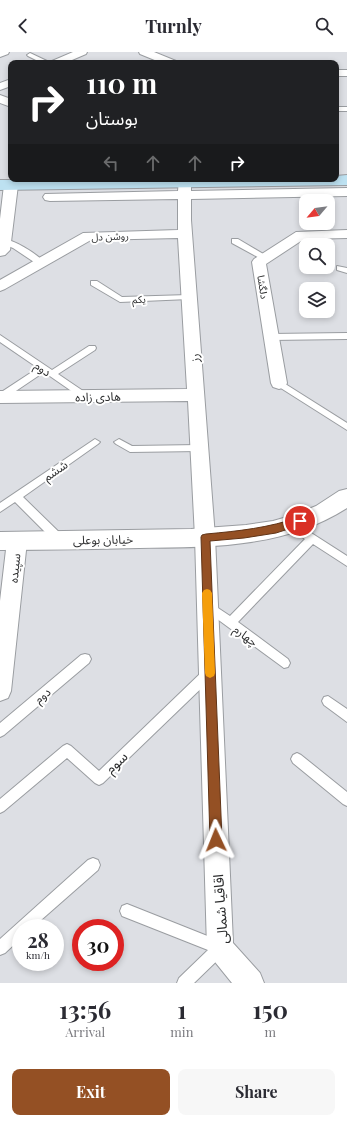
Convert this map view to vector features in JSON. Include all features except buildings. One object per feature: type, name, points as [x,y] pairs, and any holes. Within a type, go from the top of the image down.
[{"type":"main road","points":[[6,185],[185,186],[249,182]]},
{"type":"street","points":[[0,54],[4,52]]},
{"type":"street","points":[[63,60],[82,52]]},
{"type":"street","points":[[144,52],[164,60]]},
{"type":"street","points":[[6,185],[7,246]]},
{"type":"street","points":[[50,198],[185,186],[347,192]]},
{"type":"street","name":"رز","points":[[185,186],[185,234],[206,537]]},
{"type":"street","name":"روشن دل","points":[[0,286],[88,236],[185,234]]},
{"type":"street","name":"دلگشا","points":[[279,383],[259,262],[301,235],[347,234]]},
{"type":"street","name":"هادی زاده","points":[[1,397],[196,395]]},
{"type":"street","name":"خیابان بوعلی","points":[[8,541],[206,537],[244,534],[276,529],[309,518],[336,505],[347,497]]},
{"type":"street","name":"اقاقیا شمالی","points":[[206,537],[207,606],[220,948],[250,983]]},
{"type":"street","name":"سپیده","points":[[1,678],[8,541]]},
{"type":"lane","points":[[30,55],[41,60]]},
{"type":"lane","points":[[235,241],[266,258]]},
{"type":"lane","points":[[7,246],[40,262]]},
{"type":"lane","name":"یکم","points":[[94,283],[120,300],[189,297]]},
{"type":"lane","points":[[271,337],[347,336]]},
{"type":"lane","name":"دوم","points":[[0,338],[86,397]]},
{"type":"lane","points":[[52,374],[92,348]]},
{"type":"lane","points":[[1,397],[44,368]]},
{"type":"lane","points":[[279,383],[347,427]]},
{"type":"lane","name":"ششم","points":[[0,508],[95,442]]},
{"type":"lane","points":[[119,442],[130,449],[199,448]]},
{"type":"lane","points":[[16,497],[60,540]]},
{"type":"lane","points":[[291,524],[347,562]]},
{"type":"lane","points":[[230,623],[312,538]]},
{"type":"lane","name":"چهارم","points":[[207,606],[284,663]]},
{"type":"lane","name":"دوم","points":[[0,731],[85,659]]},
{"type":"lane","name":"سوم","points":[[0,807],[67,750],[99,779],[210,671]]},
{"type":"lane","points":[[328,701],[347,716]]},
{"type":"lane","points":[[297,759],[347,800]]},
{"type":"lane","points":[[33,919],[93,865]]},
{"type":"lane","points":[[127,911],[220,948],[184,983]]},
{"type":"lane","points":[[0,948],[12,938]]},
{"type":"slow traffic","points":[[207,593],[210,673]]},
{"type":"route","points":[[216,840],[206,537],[244,534],[276,529],[300,521]]}]
